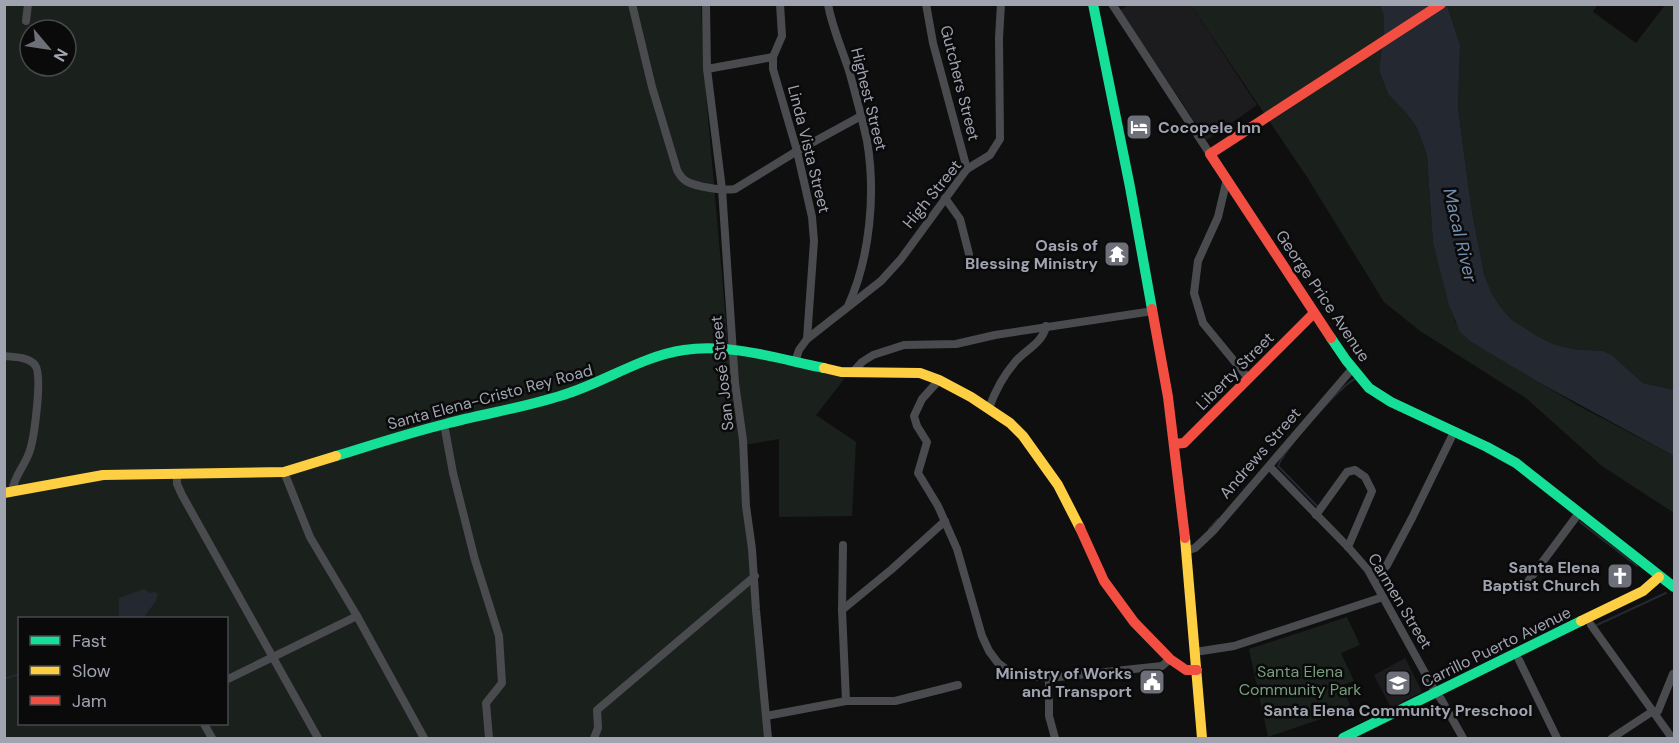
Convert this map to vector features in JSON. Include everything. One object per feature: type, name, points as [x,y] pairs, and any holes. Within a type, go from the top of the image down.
[{"type":"main road","points":[[1093,4],[1153,311],[1174,444],[1186,551],[1202,738]]},
{"type":"main road","points":[[1210,154],[1441,4]]},
{"type":"main road","name":"George Price Avenue","points":[[1210,154],[1352,369],[1369,388],[1391,402],[1516,463],[1666,581]]},
{"type":"main road","name":"Liberty Street","points":[[1174,444],[1184,443],[1314,313]]},
{"type":"main road","name":"Santa Elena-Cristo Rey Road","points":[[8,492],[103,475],[284,472],[444,424],[582,390],[659,355],[696,349],[733,350],[829,370],[909,372],[939,380],[989,408],[1016,429],[1036,451],[1068,504],[1110,590],[1134,622],[1170,659],[1186,670],[1197,670]]},
{"type":"main road","name":"Carrillo Puerto Avenue","points":[[1343,738],[1519,660],[1648,596],[1666,581]]},
{"type":"main road","name":"Carrillo Puerto Avenue","points":[[1358,738],[1666,581]]},
{"type":"street","points":[[632,4],[652,87],[677,170],[681,178],[688,182],[722,189],[735,189],[861,116]]},
{"type":"street","name":"San José Street","points":[[706,4],[707,69],[722,189],[733,350],[743,440],[747,518],[755,576],[757,629],[768,738]]},
{"type":"street","name":"Linda Vista Street","points":[[780,4],[782,36],[773,57],[773,69],[797,151],[814,230],[807,339]]},
{"type":"street","name":"Highest Street","points":[[828,4],[861,116],[867,141],[869,166],[868,228],[861,272],[848,307]]},
{"type":"street","name":"Gutchers Street","points":[[926,4],[940,74],[967,169]]},
{"type":"street","name":"High Street","points":[[795,362],[799,350],[807,339],[890,272],[967,169],[990,155],[1000,139],[1001,4]]},
{"type":"street","name":"George Price Avenue","points":[[1112,4],[1210,154]]},
{"type":"street","points":[[707,69],[773,57]]},
{"type":"street","points":[[1227,179],[1218,217],[1198,261],[1194,293],[1203,323],[1248,378]]},
{"type":"street","points":[[945,198],[960,219],[969,254]]},
{"type":"street","points":[[853,372],[862,362],[892,347],[914,344],[956,344],[995,334],[1153,311]]},
{"type":"street","points":[[989,408],[1005,374],[1020,356],[1042,338],[1046,326]]},
{"type":"street","points":[[4,356],[30,361],[34,364],[39,376],[31,445],[27,458],[8,492]]},
{"type":"street","name":"Andrews Street","points":[[1186,551],[1191,551],[1209,534],[1352,369]]},
{"type":"street","points":[[939,380],[922,399],[914,416],[927,442],[918,473],[945,521],[957,549],[982,636],[998,663],[1010,672],[1049,678],[1162,666],[1170,659]]},
{"type":"street","points":[[444,424],[453,473],[475,560],[499,636],[502,683],[486,703],[489,738]]},
{"type":"street","points":[[1375,582],[1413,518],[1454,432]]},
{"type":"street","name":"Carmen Street","points":[[1269,466],[1348,547],[1375,582],[1463,738]]},
{"type":"street","points":[[1316,515],[1347,472],[1355,470],[1365,477],[1372,491],[1348,547]]},
{"type":"street","points":[[284,472],[310,537],[357,616],[424,738]]},
{"type":"street","points":[[177,473],[177,484],[182,495],[318,738]]},
{"type":"street","points":[[1526,584],[1579,513]]},
{"type":"street","points":[[842,610],[892,570],[945,521]]},
{"type":"street","points":[[843,545],[842,610],[846,701]]},
{"type":"street","points":[[594,738],[598,728],[597,710],[755,576]]},
{"type":"street","points":[[1195,652],[1234,646],[1383,597]]},
{"type":"street","points":[[228,679],[357,616]]},
{"type":"street","points":[[1591,625],[1672,738]]},
{"type":"street","points":[[1519,660],[1557,738]]},
{"type":"street","points":[[1612,738],[1658,711],[1673,674]]},
{"type":"street","points":[[1049,678],[1049,716],[1056,738]]},
{"type":"street","points":[[766,716],[846,701],[895,701],[958,685]]},
{"type":"shaded area","points":[[1129,5],[1191,5],[1257,105],[1207,140],[1120,10]]},
{"type":"shaded area","name":"Santa Elena Community Preschool","points":[[1405,658],[1422,692],[1391,708],[1374,675]]},
{"type":"green space","points":[[4,5],[701,5],[704,72],[729,355],[753,356],[845,378],[816,415],[856,442],[852,516],[779,517],[779,439],[739,446],[765,738],[5,738]]},
{"type":"green space","points":[[1191,5],[1380,5],[1384,17],[1384,29],[1379,70],[1388,94],[1417,128],[1427,156],[1433,243],[1455,322],[1471,342],[1579,406],[1674,456],[1674,513],[1602,466],[1527,399],[1420,331],[1384,302],[1307,177]]},
{"type":"green space","points":[[1447,5],[1597,5],[1593,12],[1636,43],[1665,5],[1674,5],[1674,390],[1643,383],[1613,356],[1603,351],[1572,349],[1539,337],[1512,320],[1491,292],[1484,274],[1471,206],[1458,108],[1460,45]]},
{"type":"green space","name":"Santa Elena Community Park","points":[[1347,617],[1360,645],[1341,653],[1354,681],[1343,685],[1351,709],[1268,737],[1249,649]]},
{"type":"water","name":"Macal River","points":[[1380,5],[1447,5],[1460,45],[1458,108],[1471,206],[1484,274],[1501,308],[1512,320],[1553,344],[1572,349],[1603,351],[1613,356],[1643,383],[1674,390],[1674,456],[1540,383],[1471,342],[1460,332],[1449,305],[1433,243],[1427,156],[1417,128],[1388,94],[1379,70],[1384,29],[1384,17]]},
{"type":"water","points":[[144,589],[158,594],[145,617],[120,617],[119,598]]},
{"type":"waterway","points":[[1318,507],[1278,466],[1314,418],[1339,392],[1357,378]]},
{"type":"waterway","points":[[1209,529],[1218,519]]},
{"type":"waterway","points":[[1580,522],[1637,566]]},
{"type":"waterway","points":[[1597,625],[1666,593]]},
{"type":"waterway","points":[[4,679],[18,675]]},
{"type":"traffic: fast","points":[[1093,4],[1152,309]]},
{"type":"traffic: fast","points":[[1331,338],[1369,388],[1391,402],[1516,463],[1674,587]]},
{"type":"traffic: fast","points":[[336,456],[460,420],[554,398],[654,357],[684,350],[701,348],[737,350],[824,368]]},
{"type":"traffic: fast","points":[[1343,738],[1581,621]]},
{"type":"traffic: slow","points":[[824,368],[841,372],[920,373],[971,397],[1010,423],[1023,436],[1058,485],[1080,528]]},
{"type":"traffic: slow","points":[[4,493],[103,475],[284,472],[336,456]]},
{"type":"traffic: slow","points":[[1185,538],[1202,738]]},
{"type":"traffic: slow","points":[[1581,621],[1643,591],[1659,577]]},
{"type":"traffic: jam","points":[[1331,338],[1210,154],[1441,4]]},
{"type":"traffic: jam","points":[[1152,309],[1168,397],[1185,538]]},
{"type":"traffic: jam","points":[[1174,444],[1184,443],[1314,313]]},
{"type":"traffic: jam","points":[[1080,528],[1104,581],[1134,622],[1170,659],[1186,670],[1197,670]]},
{"type":"place","name":"Cocopele Inn","points":[[1139,127]]},
{"type":"place","name":"Oasis of Blessing Ministry","points":[[1117,254]]},
{"type":"place","name":"Santa Elena Baptist Church","points":[[1620,576]]},
{"type":"place","name":"Ministry of Works and Transport","points":[[1152,682]]},
{"type":"place","name":"Santa Elena Community Preschool","points":[[1398,683]]}]
